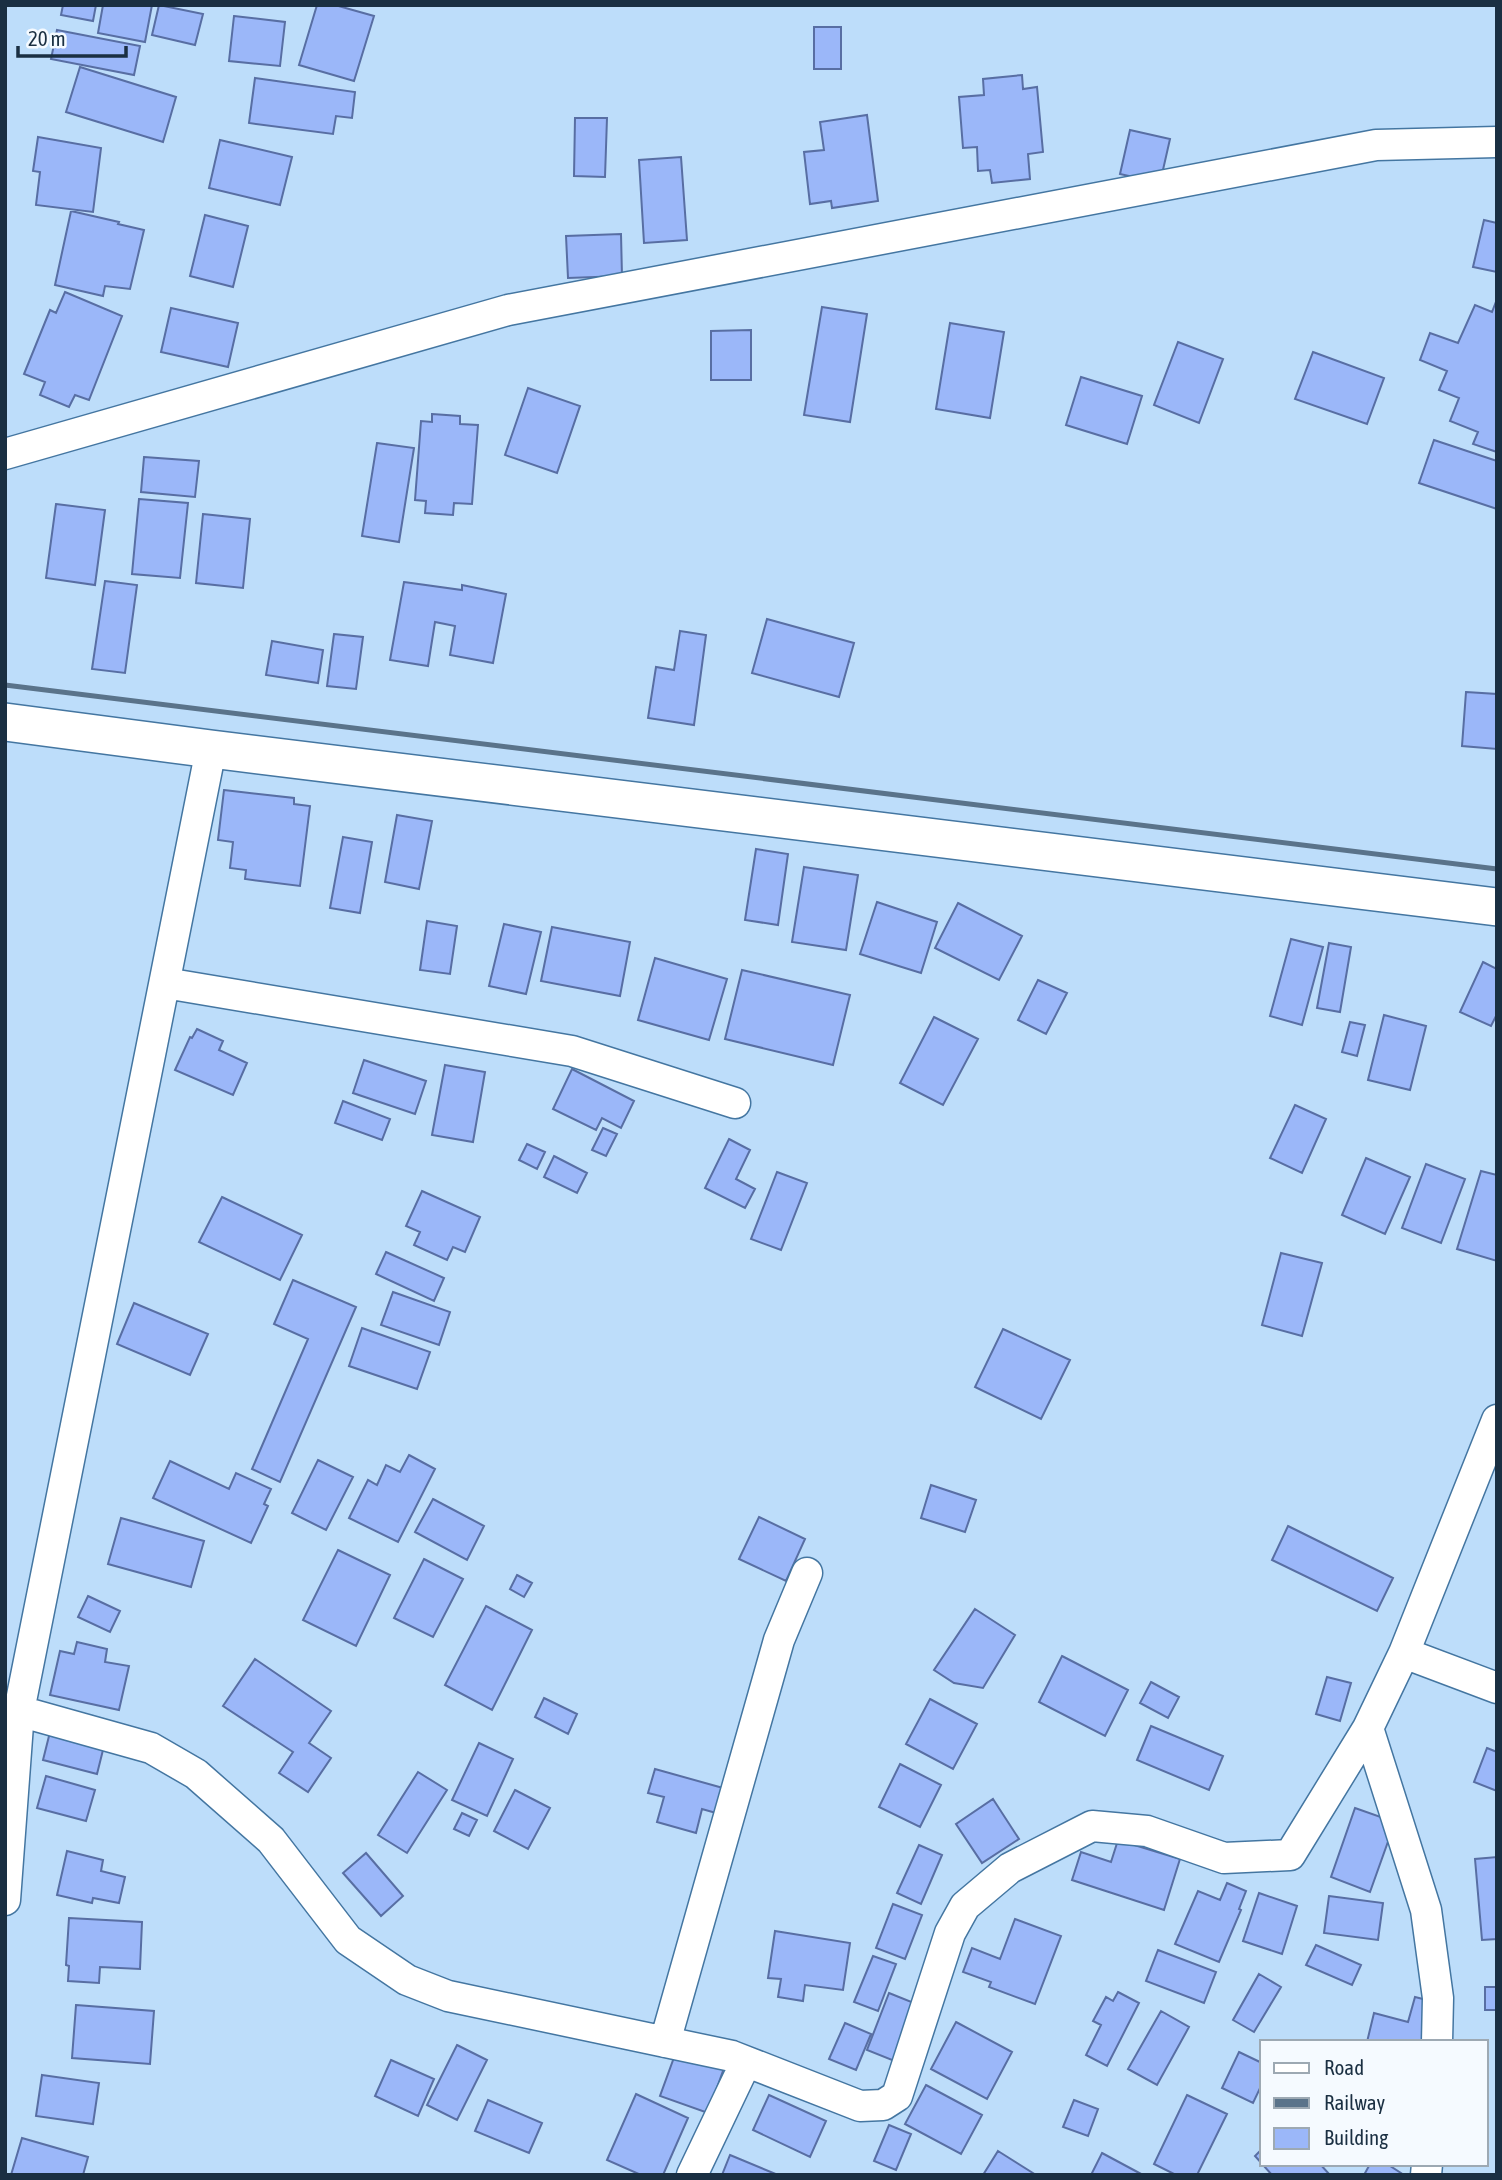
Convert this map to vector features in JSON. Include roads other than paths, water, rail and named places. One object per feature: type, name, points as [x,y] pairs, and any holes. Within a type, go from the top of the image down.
[{"type":"street","points":[[5,454],[508,310],[1376,145],[1497,142]]},
{"type":"street","points":[[5,722],[1497,907]]},
{"type":"street","points":[[5,1900],[19,1711],[211,749]]},
{"type":"street","points":[[164,983],[572,1051],[735,1103]]},
{"type":"street","points":[[19,1711],[151,1748],[196,1774],[271,1840],[348,1940],[407,1980],[448,1996],[732,2056],[860,2106],[883,2105],[897,2096],[950,1933],[965,1906],[1010,1868],[1092,1826],[1147,1832],[1224,1858],[1290,1855],[1368,1728],[1404,1653],[1497,1420]]},
{"type":"street","points":[[664,2042],[779,1640],[807,1573]]},
{"type":"street","points":[[1404,1653],[1497,1688]]},
{"type":"street","points":[[1368,1728],[1426,1910],[1438,1998],[1437,2040]]},
{"type":"street","points":[[692,2175],[746,2062]]},
{"type":"railway","points":[[5,685],[1497,869]]}]
